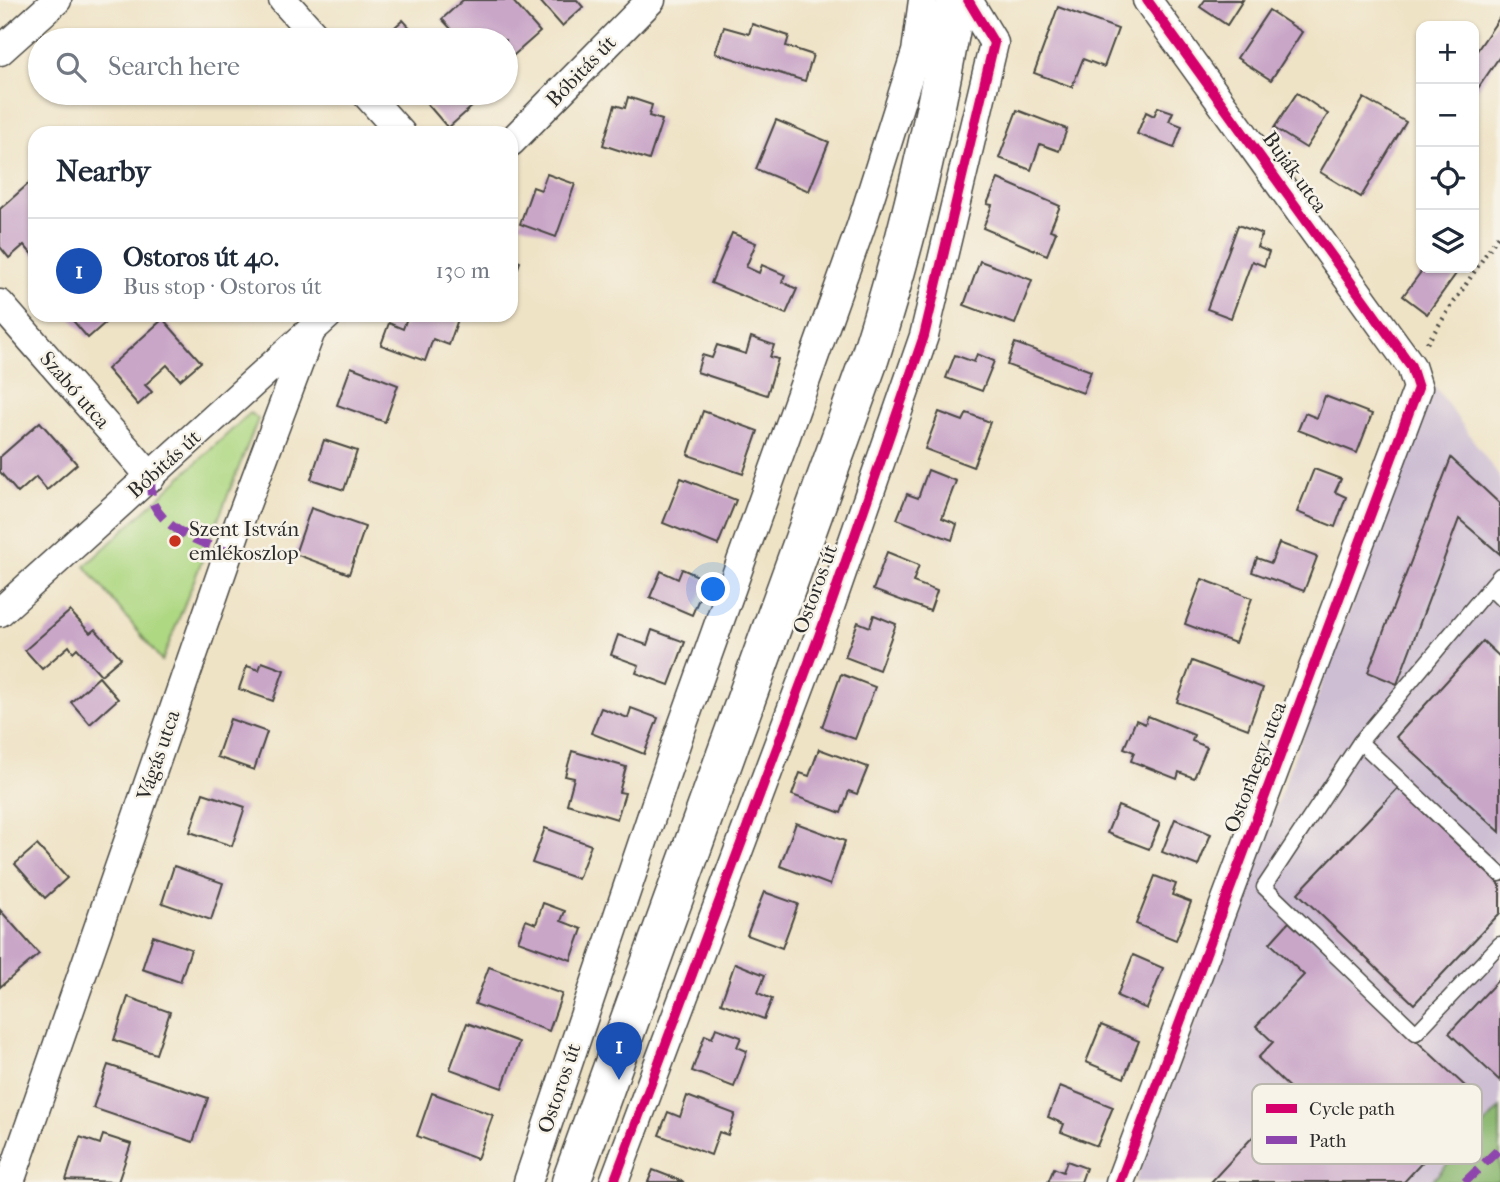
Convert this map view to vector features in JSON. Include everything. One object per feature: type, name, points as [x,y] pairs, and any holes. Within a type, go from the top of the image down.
[{"type":"main road","name":"Ostoros út","points":[[571,1182],[870,357],[899,267],[938,105],[956,0]]},
{"type":"street","points":[[0,51],[57,0]]},
{"type":"street","points":[[283,0],[308,28]]},
{"type":"street","name":"Bóbitás út","points":[[518,135],[651,0]]},
{"type":"street","name":"Ostoros út","points":[[528,1182],[680,732],[869,203],[916,52],[923,0]]},
{"type":"street","name":"Ostoros út","points":[[614,1182],[831,604],[924,336],[994,43],[984,22],[968,0]]},
{"type":"street","name":"Buják utca","points":[[1147,0],[1411,366]]},
{"type":"street","points":[[376,105],[395,126]]},
{"type":"street","name":"Szabó utca","points":[[0,304],[151,477]]},
{"type":"street","name":"Bóbitás út","points":[[0,612],[320,323]]},
{"type":"street","name":"Vágás utca","points":[[10,1182],[232,541],[320,323]]},
{"type":"street","name":"Ostorhegy utca","points":[[1119,1182],[1418,388],[1411,366]]},
{"type":"street","points":[[695,838],[736,855]]},
{"type":"street","points":[[638,998],[677,1013]]},
{"type":"lane","points":[[1500,575],[1495,593],[1360,742],[1264,887],[1416,1033],[1500,944]]},
{"type":"lane","points":[[1360,742],[1500,874]]},
{"type":"path","points":[[1411,366],[1500,233]]},
{"type":"shaded area","points":[[1434,385],[1500,478],[1500,1108],[1482,1127],[1482,1084],[1252,1084],[1252,1164],[1448,1164],[1431,1182],[1135,1182]]},
{"type":"green space","points":[[250,413],[258,419],[162,661],[85,566]]},
{"type":"green space","points":[[1500,1108],[1500,1182],[1431,1182],[1448,1164],[1482,1164],[1482,1127]]},
{"type":"building","points":[[463,0],[512,0],[540,32],[518,51],[518,28],[450,28],[442,19]]},
{"type":"building","points":[[539,0],[577,0],[583,7],[562,26]]},
{"type":"building","points":[[1205,0],[1243,0],[1227,25],[1200,7]]},
{"type":"building","points":[[1058,7],[1118,29],[1104,67],[1083,59],[1072,87],[1034,73]]},
{"type":"building","points":[[1269,10],[1302,32],[1271,80],[1237,58]]},
{"type":"building","points":[[1500,17],[1500,56],[1479,87],[1479,84],[1479,48]]},
{"type":"building","points":[[403,20],[410,28],[394,28]]},
{"type":"building","points":[[752,24],[789,36],[786,46],[813,55],[805,81],[715,53],[724,27],[749,34]]},
{"type":"building","points":[[1297,93],[1328,114],[1306,148],[1274,128]]},
{"type":"building","points":[[628,97],[652,105],[649,116],[662,120],[649,160],[603,145],[615,105],[625,108]]},
{"type":"building","points":[[1364,98],[1406,122],[1361,197],[1320,172]]},
{"type":"building","points":[[428,105],[474,105],[450,126],[446,126]]},
{"type":"building","points":[[1158,107],[1173,112],[1169,121],[1182,126],[1174,148],[1137,134],[1146,112],[1154,116]]},
{"type":"building","points":[[1017,110],[1067,129],[1059,151],[1040,144],[1031,170],[999,158]]},
{"type":"building","points":[[776,120],[829,142],[809,191],[756,169]]},
{"type":"building","points":[[547,174],[575,184],[556,237],[520,224],[533,187],[541,190]]},
{"type":"building","points":[[998,179],[1060,206],[1050,230],[1056,232],[1047,255],[983,228],[992,205],[987,204]]},
{"type":"building","points":[[28,184],[28,250],[24,245],[9,258],[0,247],[0,209]]},
{"type":"building","points":[[1238,225],[1262,234],[1257,247],[1269,252],[1264,266],[1252,261],[1231,318],[1207,309]]},
{"type":"building","points":[[732,233],[756,243],[746,267],[759,273],[762,265],[785,275],[782,282],[797,289],[786,314],[711,283]]},
{"type":"building","points":[[980,261],[1032,280],[1015,324],[964,305]]},
{"type":"building","points":[[1420,273],[1457,273],[1427,314],[1403,296]]},
{"type":"building","points":[[74,322],[106,322],[88,338]]},
{"type":"building","points":[[160,322],[166,322],[201,362],[180,380],[167,365],[145,385],[152,392],[138,405],[107,369]]},
{"type":"building","points":[[406,322],[457,322],[449,345],[433,339],[425,361],[381,345],[389,323],[403,329]]},
{"type":"building","points":[[751,337],[774,345],[770,357],[778,359],[767,395],[697,372],[702,355],[712,358],[717,345],[746,354]]},
{"type":"building","points":[[1015,343],[1091,371],[1083,393],[1007,365]]},
{"type":"building","points":[[977,354],[994,361],[982,391],[946,378],[955,355],[974,362]]},
{"type":"building","points":[[351,367],[398,385],[385,422],[337,405]]},
{"type":"building","points":[[1325,396],[1372,414],[1357,453],[1298,430],[1305,413],[1317,418]]},
{"type":"building","points":[[703,411],[758,431],[743,474],[688,455]]},
{"type":"building","points":[[939,412],[963,421],[967,413],[990,422],[973,467],[925,449]]},
{"type":"building","points":[[40,422],[77,464],[47,490],[36,477],[18,493],[0,472],[0,457]]},
{"type":"building","points":[[324,440],[357,451],[344,490],[311,479]]},
{"type":"building","points":[[1451,458],[1500,504],[1500,554],[1459,519],[1397,684],[1368,672]]},
{"type":"building","points":[[1314,469],[1341,479],[1335,492],[1346,497],[1335,527],[1297,512]]},
{"type":"building","points":[[928,470],[956,481],[942,518],[957,524],[952,540],[897,519],[907,494],[918,498]]},
{"type":"building","points":[[681,478],[736,500],[718,545],[663,523]]},
{"type":"building","points":[[311,508],[365,527],[349,574],[295,554]]},
{"type":"building","points":[[1279,543],[1317,557],[1304,591],[1252,572],[1257,558],[1271,563]]},
{"type":"building","points":[[887,552],[919,565],[913,582],[937,591],[930,611],[873,590]]},
{"type":"building","points":[[682,569],[707,580],[692,615],[650,597],[661,571],[678,579]]},
{"type":"building","points":[[1202,579],[1252,598],[1235,643],[1185,624]]},
{"type":"building","points":[[70,611],[90,633],[95,629],[121,658],[101,675],[77,648],[73,652],[69,646],[42,669],[25,650]]},
{"type":"building","points":[[874,615],[896,624],[879,670],[845,657],[858,622],[870,627]]},
{"type":"building","points":[[652,630],[685,642],[669,685],[636,673],[639,665],[611,655],[618,635],[647,645]]},
{"type":"building","points":[[1483,641],[1500,657],[1500,832],[1396,737]]},
{"type":"building","points":[[1192,661],[1263,688],[1248,729],[1177,702]]},
{"type":"building","points":[[262,662],[284,670],[273,701],[239,689],[247,666],[259,670]]},
{"type":"building","points":[[841,674],[875,687],[855,739],[822,727]]},
{"type":"building","points":[[99,677],[118,699],[90,724],[71,702]]},
{"type":"building","points":[[601,708],[628,718],[631,708],[658,718],[644,754],[591,733]]},
{"type":"building","points":[[1148,716],[1194,735],[1192,741],[1207,747],[1194,778],[1179,772],[1177,779],[1131,761],[1134,752],[1124,748],[1136,720],[1145,724]]},
{"type":"building","points":[[230,719],[267,732],[254,770],[217,757]]},
{"type":"building","points":[[819,749],[868,767],[857,794],[849,791],[841,813],[792,795],[800,773],[809,776]]},
{"type":"building","points":[[572,751],[626,767],[619,792],[625,793],[617,819],[567,804],[574,778],[565,776]]},
{"type":"building","points":[[1398,788],[1500,885],[1500,913],[1414,1004],[1298,893]]},
{"type":"building","points":[[203,793],[245,807],[232,846],[190,832]]},
{"type":"building","points":[[1118,806],[1160,823],[1149,849],[1107,833]]},
{"type":"building","points":[[1175,819],[1211,834],[1198,866],[1162,852]]},
{"type":"building","points":[[796,823],[845,841],[830,885],[780,866]]},
{"type":"building","points":[[545,828],[591,845],[578,879],[532,863]]},
{"type":"building","points":[[37,845],[67,878],[45,898],[15,864]]},
{"type":"building","points":[[174,866],[223,883],[211,920],[162,903]]},
{"type":"building","points":[[1155,876],[1176,884],[1172,895],[1191,902],[1176,940],[1136,924]]},
{"type":"building","points":[[764,892],[798,904],[782,948],[747,935]]},
{"type":"building","points":[[543,903],[565,911],[561,921],[582,929],[571,960],[518,941],[526,920],[536,924]]},
{"type":"building","points":[[0,910],[39,954],[0,987]]},
{"type":"building","points":[[1289,922],[1463,1084],[1286,1084],[1258,1058],[1273,1042],[1256,1026],[1304,975],[1270,943]]},
{"type":"building","points":[[153,936],[191,949],[180,982],[142,969]]},
{"type":"building","points":[[1133,955],[1163,968],[1147,1009],[1117,996]]},
{"type":"building","points":[[735,963],[765,975],[758,993],[772,999],[764,1019],[721,1003]]},
{"type":"building","points":[[489,967],[562,994],[549,1031],[475,1004]]},
{"type":"building","points":[[1500,978],[1500,1081],[1449,1033]]},
{"type":"building","points":[[128,997],[170,1012],[156,1054],[114,1040]]},
{"type":"building","points":[[467,1023],[519,1042],[502,1088],[450,1069]]},
{"type":"building","points":[[1101,1025],[1139,1041],[1124,1078],[1086,1062]]},
{"type":"building","points":[[716,1028],[741,1037],[737,1047],[747,1051],[734,1087],[692,1071],[705,1035],[712,1038]]},
{"type":"building","points":[[108,1065],[208,1098],[193,1142],[93,1108]]},
{"type":"building","points":[[1060,1086],[1113,1107],[1097,1146],[1061,1132],[1064,1124],[1048,1117]]},
{"type":"building","points":[[432,1093],[493,1115],[477,1159],[417,1136]]},
{"type":"building","points":[[687,1096],[735,1114],[728,1135],[719,1132],[711,1155],[659,1135],[668,1112],[680,1117]]},
{"type":"building","points":[[103,1135],[131,1144],[118,1182],[66,1180],[80,1137],[100,1144]]},
{"type":"building","points":[[1252,1138],[1252,1164],[1421,1164],[1404,1182],[1211,1182]]},
{"type":"building","points":[[1067,1161],[1086,1168],[1081,1182],[1048,1182],[1054,1168],[1063,1172]]},
{"type":"building","points":[[653,1170],[684,1182],[648,1182]]},
{"type":"marked path","points":[[151,477],[153,502],[168,522],[197,540],[229,552]]},
{"type":"marked path","points":[[1465,1182],[1500,1148]]},
{"type":"cycle path","points":[[614,1182],[831,604],[924,336],[994,43],[968,0]]},
{"type":"cycle path","points":[[1120,1182],[1418,388],[1411,366],[1147,0]]},
{"type":"place","name":"Szent István emlékoszlop","points":[[175,541]]},
{"type":"place","name":"Ostoros út 40.","points":[[619,1080]]}]
